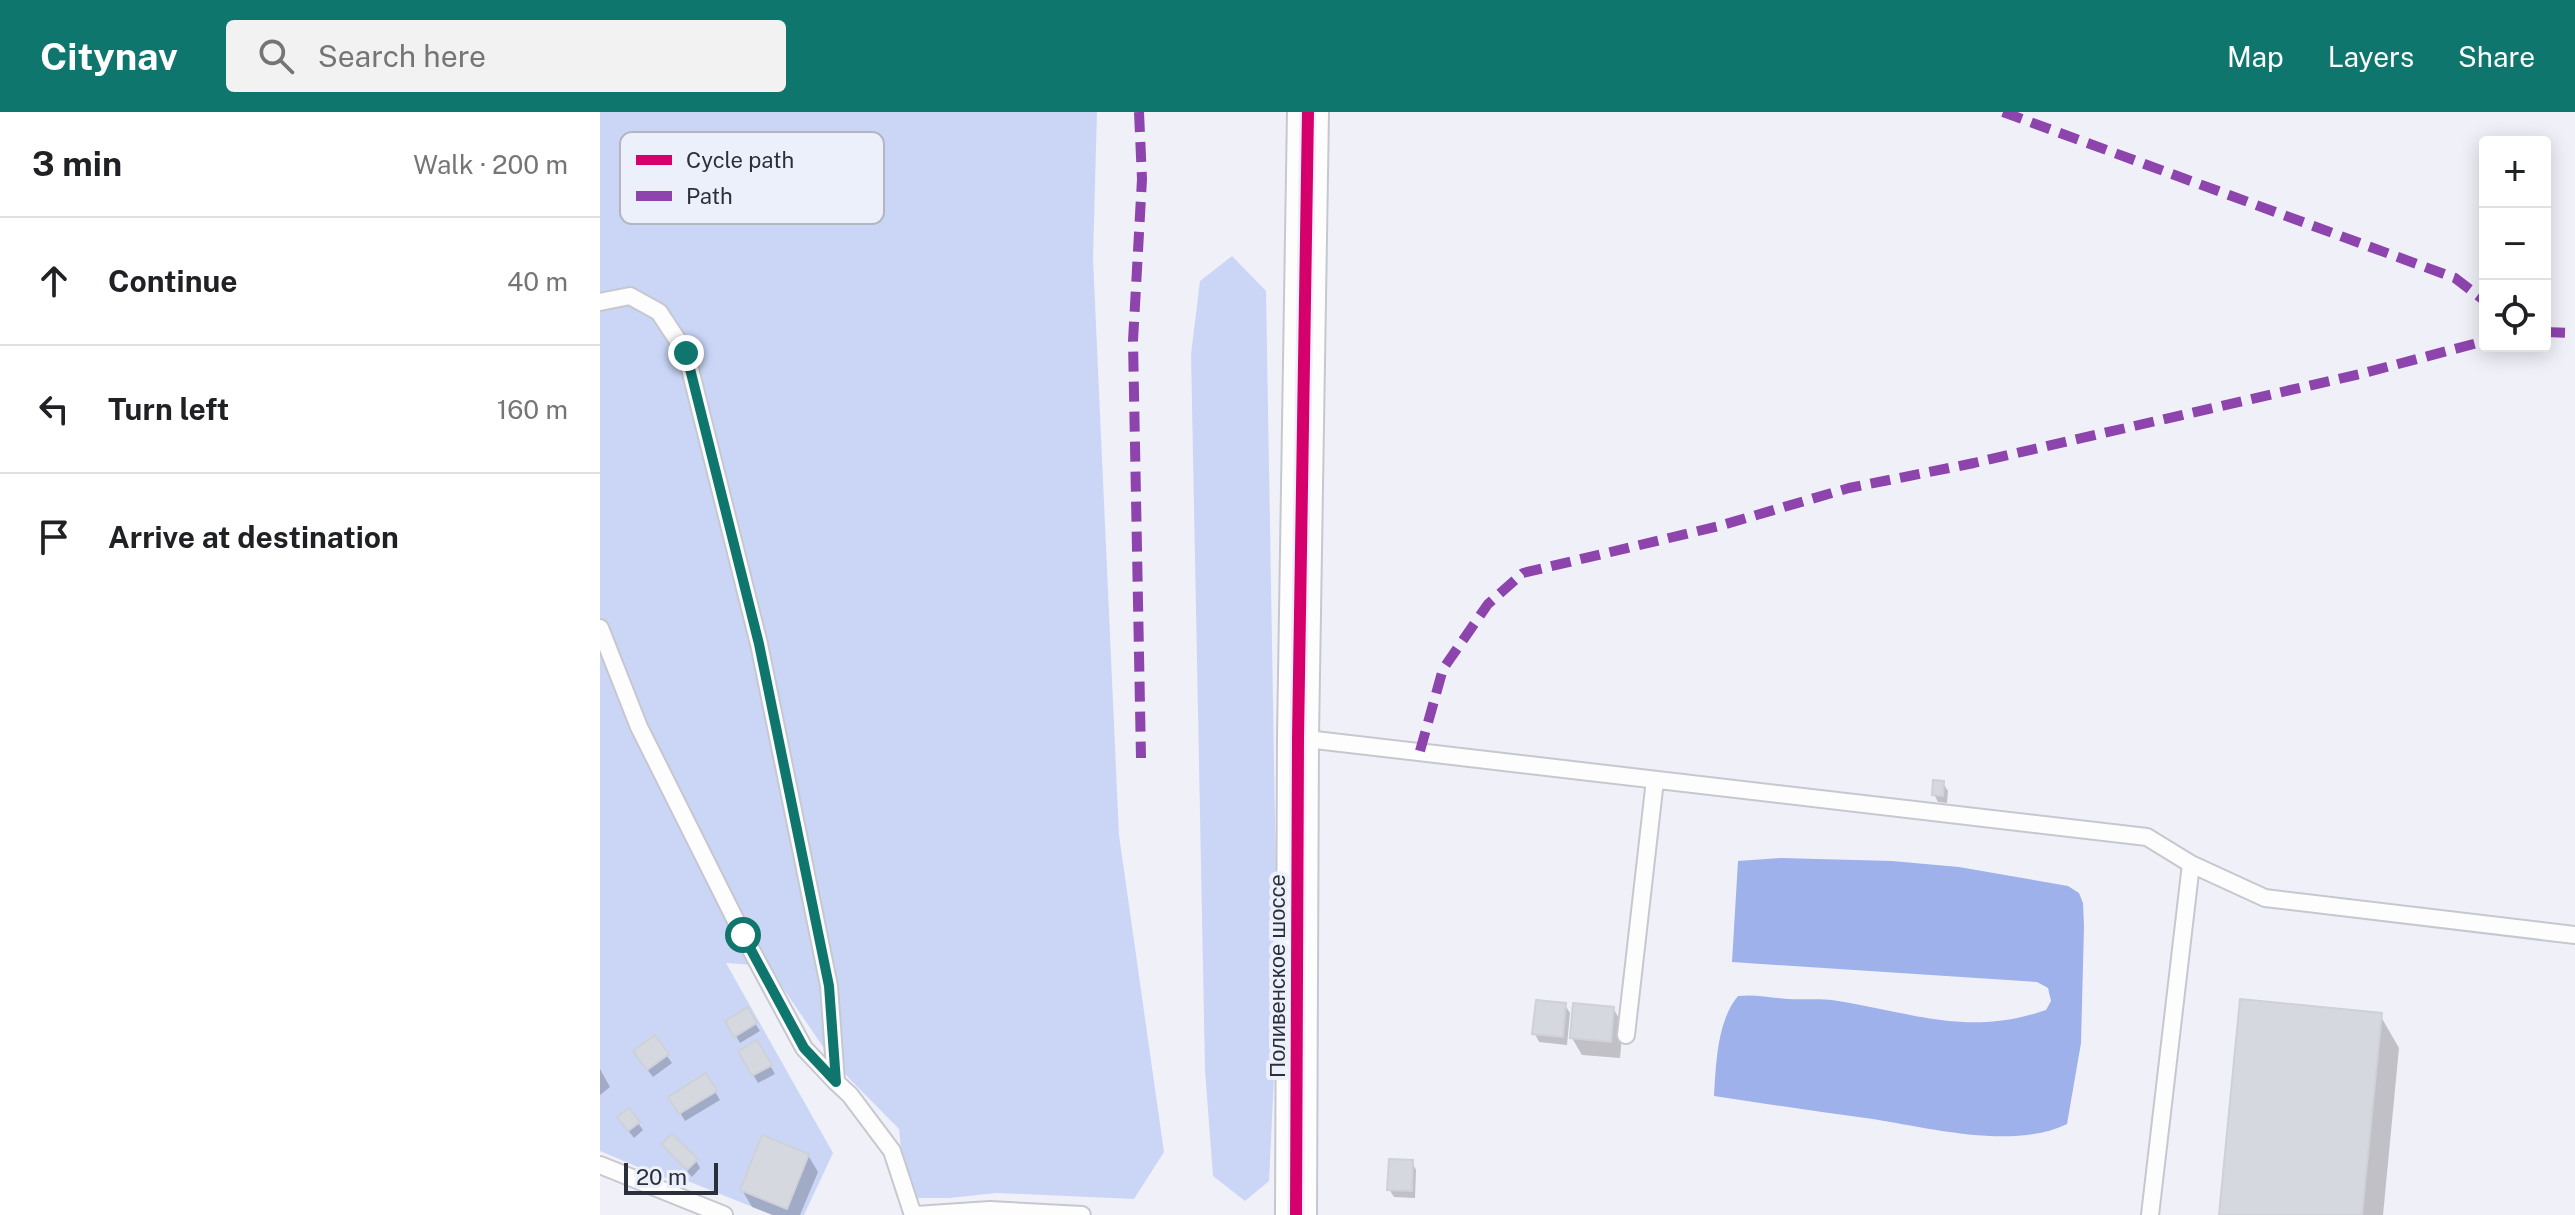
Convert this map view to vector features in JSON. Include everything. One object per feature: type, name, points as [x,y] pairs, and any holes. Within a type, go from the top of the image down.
[{"type":"street","name":"Поливенское шоссе","points":[[1296,1215],[1298,738],[1308,112]]},
{"type":"lane","points":[[600,302],[630,296],[659,312],[686,353],[759,644],[829,986],[836,1082]]},
{"type":"lane","points":[[600,628],[639,727],[743,935],[804,1048],[850,1095],[892,1151],[914,1215],[990,1210],[1082,1215]]},
{"type":"lane","points":[[1298,738],[2147,837],[2191,864],[2265,898],[2575,935]]},
{"type":"lane","points":[[1626,1035],[1655,780]]},
{"type":"lane","points":[[2150,1215],[2191,864]]},
{"type":"lane","points":[[600,1165],[724,1215]]},
{"type":"shaded area","points":[[600,112],[1097,112],[1093,258],[1119,835],[1164,1152],[1134,1199],[996,1193],[917,1198],[904,1179],[899,1129],[834,1063],[768,966],[726,963],[833,1153],[804,1215],[773,1215],[675,1176],[664,1178],[600,1151]]},
{"type":"shaded area","points":[[1232,256],[1266,291],[1278,994],[1269,1181],[1245,1201],[1213,1176],[1205,1070],[1191,354],[1200,281]]},
{"type":"water","points":[[1781,858],[1892,861],[1959,867],[2068,886],[2079,893],[2083,903],[2084,926],[2081,1043],[2067,1124],[2046,1132],[2022,1135],[1971,1135],[1714,1096],[1722,1030],[1738,996],[1832,1000],[1966,1022],[2018,1018],[2046,1010],[2051,1001],[2048,988],[2037,982],[1732,962],[1738,861]]},
{"type":"building","points":[[1933,780],[1944,781],[1943,796],[1932,795]]},
{"type":"building","points":[[2240,999],[2382,1013],[2362,1215],[2219,1215]]},
{"type":"building","points":[[1536,1000],[1566,1003],[1563,1037],[1532,1034]]},
{"type":"building","points":[[1573,1003],[1614,1007],[1611,1042],[1570,1038]]},
{"type":"building","points":[[748,1007],[757,1023],[734,1037],[725,1021]]},
{"type":"building","points":[[655,1035],[669,1054],[647,1070],[633,1051]]},
{"type":"building","points":[[757,1040],[772,1065],[752,1076],[738,1051]]},
{"type":"building","points":[[706,1073],[717,1091],[679,1114],[668,1097]]},
{"type":"building","points":[[629,1108],[640,1122],[628,1131],[617,1117]]},
{"type":"building","points":[[672,1134],[698,1159],[687,1170],[661,1144]]},
{"type":"building","points":[[762,1135],[809,1154],[787,1209],[740,1190]]},
{"type":"building","points":[[1389,1159],[1413,1160],[1412,1191],[1387,1190]]},
{"type":"marked path","points":[[1139,112],[1142,179],[1133,341],[1141,758]]},
{"type":"marked path","points":[[2003,112],[2455,278],[2479,296]]},
{"type":"marked path","points":[[2551,332],[2575,333]]},
{"type":"marked path","points":[[1420,751],[1443,669],[1488,604],[1523,573],[1719,526],[1849,488],[1974,463],[2364,373],[2479,343]]},
{"type":"cycle path","points":[[1296,1215],[1298,738],[1308,112]]},
{"type":"route","points":[[686,353],[759,644],[829,986],[836,1082],[804,1048],[743,935]]}]
